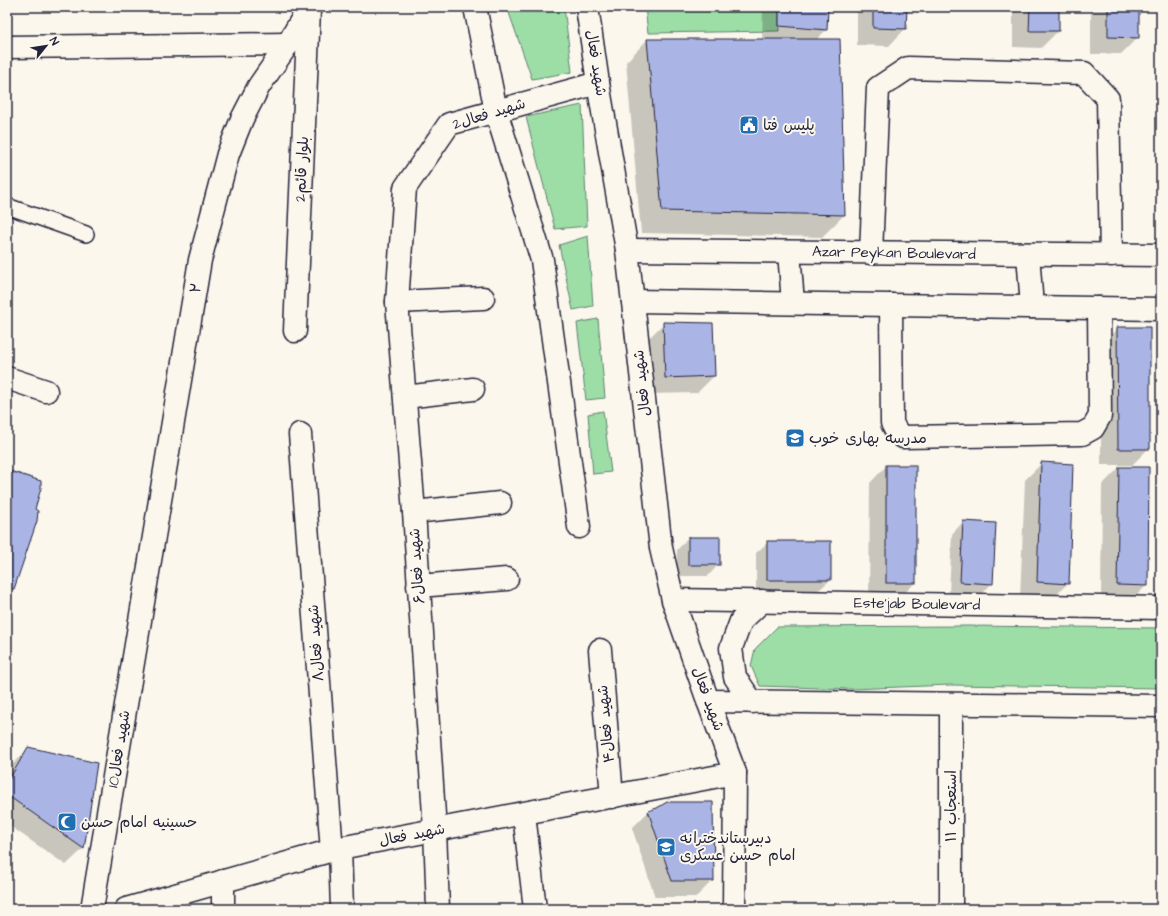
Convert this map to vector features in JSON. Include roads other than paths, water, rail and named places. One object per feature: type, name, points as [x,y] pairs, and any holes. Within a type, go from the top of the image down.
[{"type":"street","name":"۲","points":[[146,589],[200,260],[228,154],[242,119],[259,86],[288,44],[309,7]]},
{"type":"street","name":"2بلوار قائم","points":[[295,331],[309,7]]},
{"type":"street","points":[[475,7],[496,111],[542,260],[579,527]]},
{"type":"street","name":"شهید فعال","points":[[126,909],[336,850],[735,773],[673,600],[661,548],[627,250],[598,83],[587,7]]},
{"type":"street","points":[[593,48],[600,7]]},
{"type":"street","points":[[7,47],[288,44]]},
{"type":"street","points":[[871,253],[878,88],[908,68],[1084,73],[1108,98],[1111,255]]},
{"type":"street","name":"شهید فعال2","points":[[397,302],[405,188],[449,124],[598,83]]},
{"type":"street","name":"Azar Peykan Boulevard","points":[[627,250],[1161,256]]},
{"type":"street","points":[[789,252],[793,304]]},
{"type":"street","points":[[1028,254],[1032,307]]},
{"type":"street","points":[[397,302],[483,298]]},
{"type":"street","points":[[633,301],[1161,309]]},
{"type":"street","name":"شهید فعال۶","points":[[397,302],[414,512],[435,830],[438,909]]},
{"type":"street","points":[[892,305],[892,423],[896,431],[903,436],[1082,434],[1093,428],[1100,416],[1099,308]]},
{"type":"street","points":[[7,378],[46,391]]},
{"type":"street","points":[[405,397],[472,389]]},
{"type":"street","name":"شهید فعال۸","points":[[300,434],[342,909]]},
{"type":"street","points":[[414,512],[500,503]]},
{"type":"street","points":[[418,586],[507,579]]},
{"type":"street","name":"10شهید فعال","points":[[92,909],[146,589]]},
{"type":"street","name":"Este'jab Boulevard","points":[[673,600],[1161,608]]},
{"type":"street","points":[[752,702],[735,677],[731,648],[741,621],[762,601]]},
{"type":"street","name":"شهید فعال۴","points":[[600,650],[612,797]]},
{"type":"street","points":[[708,701],[1161,706]]},
{"type":"street","name":"استعجاب ۱۱","points":[[951,704],[951,909]]},
{"type":"street","points":[[734,909],[735,773]]},
{"type":"street","points":[[524,814],[535,909]]},
{"type":"street","points":[[223,881],[223,909]]},
{"type":"lane","points":[[7,206],[86,234]]},
{"type":"place","name":"پلیس فتا","points":[[749,125]]},
{"type":"place","name":"مدرسه بهاری خوب","points":[[795,438]]},
{"type":"place","name":"حسینیه امام حسن","points":[[67,822]]},
{"type":"place","name":"دبیرستاندخترانه امام حسن عسکری","points":[[666,847]]}]
